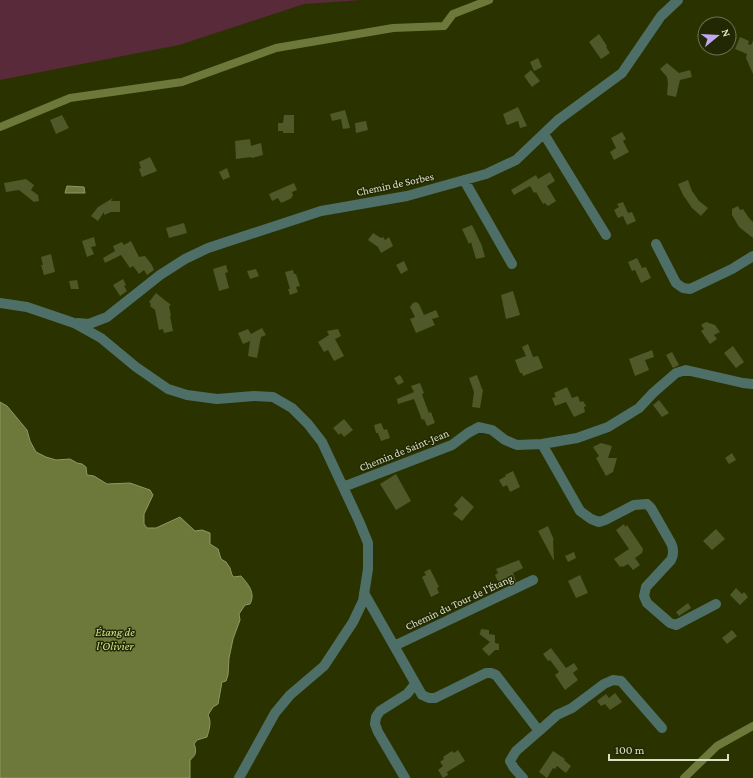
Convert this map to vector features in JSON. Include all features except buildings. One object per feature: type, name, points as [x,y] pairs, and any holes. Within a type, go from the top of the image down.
[{"type":"street","name":"Chemin de Sorbes","points":[[74,323],[89,324],[107,316],[160,275],[185,259],[208,248],[321,211],[407,196],[486,174],[516,160],[558,120],[622,73],[661,16],[678,0]]},
{"type":"street","points":[[544,134],[606,235]]},
{"type":"street","points":[[464,180],[512,264]]},
{"type":"street","points":[[656,244],[676,284],[683,288],[690,289],[732,269],[753,256]]},
{"type":"street","points":[[0,303],[27,307],[74,323],[101,338],[136,367],[168,389],[187,395],[217,399],[254,396],[272,397],[292,408],[308,424],[322,442],[368,543],[368,570],[363,601],[353,622],[324,666],[290,695],[276,712],[241,777]]},
{"type":"street","name":"Chemin de Saint-Jean","points":[[343,487],[452,445],[468,433],[480,427],[492,430],[505,440],[517,445],[542,444],[577,438],[608,427],[639,408],[653,393],[676,373],[686,370],[742,383],[753,384]]},
{"type":"street","points":[[542,444],[580,511],[591,519],[599,522],[634,505],[646,504],[651,508],[671,543],[673,555],[671,560],[646,587],[644,596],[647,603],[670,622],[676,625],[716,604]]},
{"type":"street","name":"Chemin du Tour de l'Étang","points":[[394,646],[533,580]]},
{"type":"street","points":[[364,593],[422,695],[429,698],[435,698],[486,673],[491,673],[496,675],[539,731]]},
{"type":"street","points":[[524,778],[514,768],[510,761],[516,751],[556,715],[572,708],[604,684],[613,680],[621,681],[662,728]]},
{"type":"street","points":[[405,778],[378,732],[375,724],[376,717],[380,711],[407,694],[415,684]]},
{"type":"shaded area","points":[[0,0],[361,0],[304,4],[179,45],[0,80]]},
{"type":"water","points":[[67,186],[84,187],[85,193],[65,193]]},
{"type":"water","name":"Étang de l'Olivier","points":[[0,402],[7,406],[27,430],[30,441],[36,452],[56,460],[70,459],[82,464],[86,467],[87,475],[94,476],[107,484],[130,483],[150,490],[153,495],[144,514],[144,524],[147,528],[156,528],[180,517],[195,531],[202,530],[210,533],[210,544],[218,549],[221,559],[226,562],[232,575],[234,577],[241,576],[252,592],[252,600],[250,604],[245,605],[239,614],[240,620],[233,639],[229,658],[228,675],[226,681],[222,682],[218,704],[213,707],[208,715],[210,723],[207,737],[197,740],[194,744],[196,751],[194,757],[190,760],[190,778],[0,778]]},
{"type":"waterway","points":[[0,127],[70,98],[182,82],[276,48],[393,28],[444,26],[453,14],[489,0]]},
{"type":"waterway","points":[[684,778],[717,746],[753,726]]}]
